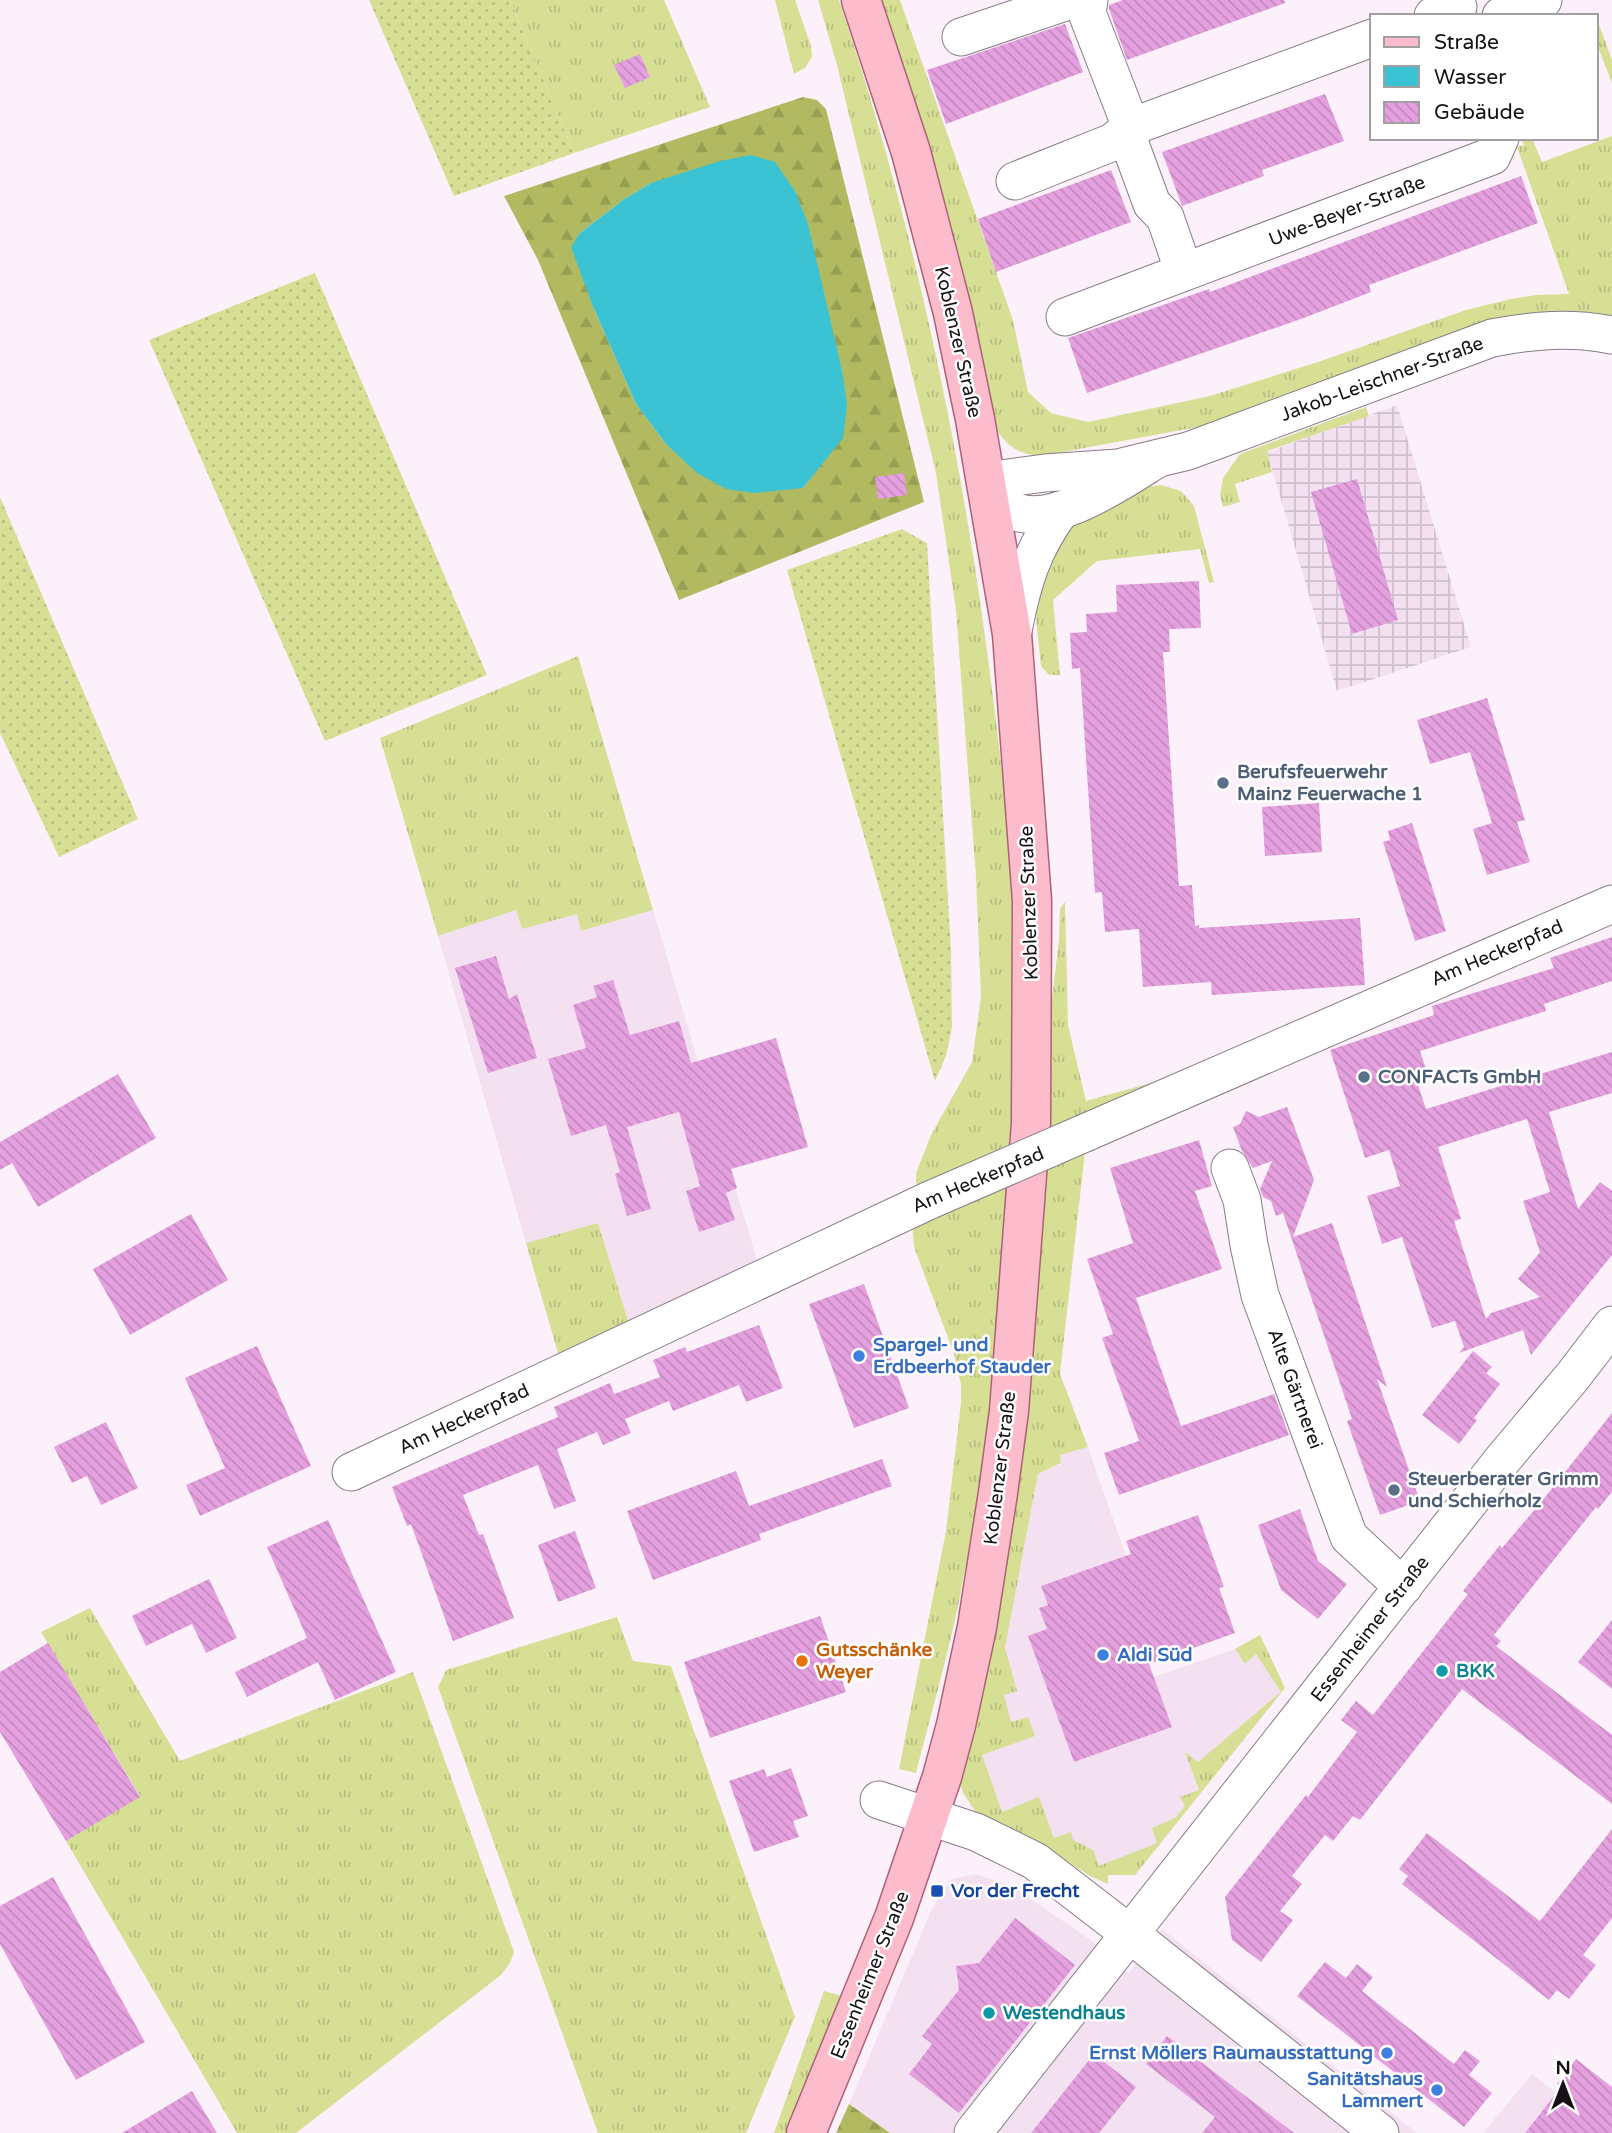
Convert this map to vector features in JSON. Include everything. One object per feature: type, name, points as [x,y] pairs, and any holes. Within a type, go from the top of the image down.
[{"type":"main road","name":"Koblenzer Straße","points":[[861,0],[911,152],[953,313],[986,481],[1012,634],[1032,901],[1031,1123],[1009,1411],[977,1627],[956,1725],[929,1815]]},
{"type":"main road","name":"Essenheimer Straße","points":[[806,2133],[894,1918],[929,1815]]},
{"type":"street","points":[[961,37],[1071,0]]},
{"type":"street","points":[[1089,0],[1087,13],[1131,127],[1130,144],[1152,204],[1165,217],[1184,272]]},
{"type":"street","points":[[1506,14],[1543,0]]},
{"type":"street","points":[[1015,181],[1113,142],[1131,127],[1370,39]]},
{"type":"street","name":"Uwe-Beyer-Straße","points":[[1065,317],[1492,156],[1499,140]]},
{"type":"street","name":"Jakob-Leischner-Straße","points":[[1157,459],[1105,490],[1061,510],[1037,514],[1010,509],[1001,502],[986,481],[1118,468],[1188,451],[1493,338],[1532,330],[1559,329],[1612,335]]},
{"type":"street","points":[[1012,634],[1021,588],[1035,551],[1061,510]]},
{"type":"street","name":"Am Heckerpfad","points":[[351,1472],[930,1200],[1612,904]]},
{"type":"street","name":"Alte Gärtnerei","points":[[1230,1168],[1242,1200],[1260,1296],[1349,1537],[1403,1587]]},
{"type":"street","name":"Essenheimer Straße","points":[[973,2133],[1612,1325]]},
{"type":"street","points":[[879,1800],[929,1815],[1003,1844],[1035,1861],[1380,2133]]},
{"type":"shaded area","points":[[1397,405],[1471,647],[1337,691],[1267,452]]},
{"type":"shaded area","points":[[516,909],[577,914],[582,931],[653,910],[759,1267],[630,1327],[598,1223],[526,1243],[438,936]]},
{"type":"shaded area","points":[[1088,1447],[1129,1565],[1115,1570],[1154,1677],[1235,1649],[1260,1635],[1285,1688],[1135,1875],[1108,1875],[1108,1884],[1090,1876],[1031,1838],[976,1812],[969,1805],[1005,1648],[1038,1474],[1061,1464],[1060,1455]]},
{"type":"shaded area","points":[[976,1874],[1013,1887],[1088,1938],[1129,1973],[1162,1929],[1417,2133],[890,2133],[849,2104],[931,1911],[951,1879]]},
{"type":"shaded area","points":[[1532,2074],[1607,2133],[1483,2133]]},
{"type":"green space","points":[[369,0],[510,0],[574,153],[454,196]]},
{"type":"green space","points":[[510,0],[664,0],[710,107],[574,153]]},
{"type":"green space","points":[[775,0],[795,0],[811,46],[812,57],[805,68],[794,74]]},
{"type":"green space","points":[[818,0],[839,0],[891,171],[934,345],[967,520],[993,697],[1011,864],[1016,947],[1018,1072],[997,1365],[958,1606],[916,1773],[899,1769],[946,1531],[961,1384],[954,1354],[914,1247],[912,1221],[917,1188],[916,1173],[931,1135],[972,1062],[981,996],[976,877],[956,610],[936,473],[837,65]]},
{"type":"green space","points":[[874,0],[900,0],[1013,320],[1028,392],[1051,413],[1088,422],[1210,396],[1318,362],[1466,310],[1536,295],[1569,294],[1517,147],[1524,145],[1522,140],[1533,140],[1542,162],[1612,136],[1612,322],[1320,391],[1198,427],[1041,456],[1013,448],[996,429],[987,410]]},
{"type":"green space","points":[[1598,22],[1612,60],[1612,83],[1598,47]]},
{"type":"green space","points":[[803,97],[817,100],[826,109],[924,502],[679,600],[538,260],[504,196]],"holes":[[[651,183],[828,315],[842,370],[818,468],[803,488],[666,444],[636,404],[594,309],[580,233],[623,200]]]},
{"type":"green space","points":[[315,273],[487,675],[325,741],[149,340]]},
{"type":"green space","points":[[1366,407],[1369,416],[1267,451],[1272,472],[1235,484],[1240,502],[1223,507],[1220,495],[1223,478],[1240,454]]},
{"type":"green space","points":[[1161,485],[1181,491],[1194,506],[1214,582],[1209,583],[1200,549],[1097,561],[1053,600],[1060,675],[1049,675],[1041,666],[1034,601],[1036,588],[1069,527],[1139,488]]},
{"type":"green space","points":[[0,497],[138,819],[59,857],[0,733]]},
{"type":"green space","points":[[902,529],[927,543],[951,950],[952,1027],[946,1056],[935,1081],[787,570]]},
{"type":"green space","points":[[578,656],[653,910],[581,931],[577,914],[522,929],[516,910],[438,936],[380,738]]},
{"type":"green space","points":[[1065,902],[1068,1025],[1086,1101],[1179,1075],[1086,1143],[1060,1374],[1088,1447],[1060,1455],[1061,1463],[1038,1474],[1005,1648],[1017,1691],[1004,1695],[1011,1722],[1028,1717],[1035,1736],[982,1755],[1002,1812],[1039,1797],[1054,1838],[1071,1832],[1073,1840],[1093,1850],[1099,1866],[1157,1843],[1152,1828],[1175,1818],[1185,1806],[1180,1797],[1199,1790],[1185,1752],[1198,1762],[1281,1692],[1256,1654],[1245,1664],[1235,1649],[1260,1635],[1285,1688],[1135,1875],[1108,1875],[1108,1884],[1090,1876],[1031,1838],[976,1812],[963,1793],[958,1778],[1059,940],[1060,909]]},
{"type":"green space","points":[[598,1223],[630,1327],[560,1360],[526,1243]]},
{"type":"green space","points":[[90,1608],[180,1761],[413,1672],[514,1952],[501,1975],[296,2133],[237,2133],[66,1841],[140,1796],[41,1632]]},
{"type":"green space","points":[[617,1617],[633,1661],[671,1666],[795,2017],[746,2133],[598,2133],[438,1687],[446,1670]]},
{"type":"green space","points":[[824,1991],[842,1996],[793,2133],[774,2133]]},
{"type":"green space","points":[[849,2104],[890,2133],[836,2133]]},
{"type":"water","points":[[751,155],[775,162],[795,191],[808,224],[842,370],[847,405],[843,438],[803,488],[754,493],[726,489],[697,473],[666,444],[636,404],[594,309],[571,247],[580,233],[623,200],[651,183],[720,161]]},
{"type":"building","points":[[1123,0],[1284,0],[1285,3],[1127,60],[1109,9],[1109,5]]},
{"type":"building","points":[[1065,24],[1083,72],[946,124],[927,70]]},
{"type":"building","points":[[640,54],[650,77],[625,88],[614,65]]},
{"type":"building","points":[[1325,94],[1344,141],[1262,170],[1264,176],[1182,206],[1162,152]]},
{"type":"building","points":[[1111,170],[1131,222],[996,272],[978,219]]},
{"type":"building","points":[[1521,176],[1538,223],[1369,285],[1371,292],[1301,319],[1087,393],[1068,338],[1209,289],[1210,292]]},
{"type":"building","points":[[904,473],[907,495],[878,499],[875,477]]},
{"type":"building","points":[[1357,479],[1398,620],[1352,634],[1311,492]]},
{"type":"building","points":[[1199,581],[1201,628],[1169,629],[1170,652],[1163,652],[1179,886],[1192,885],[1195,926],[1199,925],[1199,928],[1360,918],[1365,985],[1212,995],[1211,982],[1143,987],[1139,929],[1105,932],[1102,892],[1095,893],[1080,668],[1072,669],[1070,633],[1087,632],[1086,614],[1117,612],[1116,585]]},
{"type":"building","points":[[1487,698],[1525,820],[1517,822],[1530,862],[1487,875],[1473,829],[1492,823],[1470,752],[1430,764],[1417,720]]},
{"type":"building","points":[[1319,803],[1322,852],[1265,856],[1262,807]]},
{"type":"building","points":[[1412,823],[1446,931],[1415,941],[1383,842],[1390,840],[1388,831]]},
{"type":"building","points":[[1612,937],[1612,981],[1544,1004],[1546,1011],[1420,1051],[1426,1069],[1414,1073],[1426,1109],[1612,1052],[1612,1093],[1549,1112],[1578,1209],[1600,1182],[1612,1191],[1612,1255],[1531,1355],[1523,1330],[1459,1353],[1464,1347],[1455,1321],[1432,1328],[1402,1237],[1382,1244],[1367,1196],[1400,1186],[1389,1150],[1365,1158],[1330,1050],[1434,1015],[1432,1006],[1554,968],[1550,958]],"holes":[[[1527,1119],[1550,1192],[1523,1201],[1540,1252],[1518,1279],[1540,1297],[1491,1313],[1486,1319],[1454,1221],[1461,1219],[1438,1147]]]},
{"type":"building","points":[[496,956],[509,999],[517,994],[537,1058],[488,1073],[455,968]]},
{"type":"building","points":[[613,980],[630,1035],[679,1021],[691,1063],[776,1038],[808,1147],[731,1169],[737,1188],[726,1193],[735,1220],[699,1232],[686,1191],[700,1186],[679,1112],[627,1127],[651,1209],[627,1216],[615,1174],[620,1172],[606,1125],[571,1136],[548,1059],[586,1048],[573,1005],[597,997],[593,986]]},
{"type":"building","points":[[118,1074],[156,1138],[38,1207],[12,1163],[0,1170],[0,1142]]},
{"type":"building","points":[[1287,1107],[1314,1180],[1293,1237],[1332,1223],[1387,1387],[1377,1379],[1420,1501],[1380,1515],[1347,1421],[1352,1419],[1283,1213],[1276,1216],[1271,1201],[1263,1197],[1260,1189],[1272,1161],[1253,1168],[1242,1151],[1233,1127],[1240,1124],[1246,1111],[1259,1117]]},
{"type":"building","points":[[1199,1140],[1212,1186],[1195,1191],[1222,1269],[1136,1298],[1181,1426],[1274,1394],[1289,1435],[1119,1495],[1104,1453],[1139,1441],[1102,1338],[1113,1334],[1087,1259],[1133,1243],[1110,1168]]},
{"type":"building","points":[[191,1214],[228,1280],[130,1335],[93,1269]]},
{"type":"building","name":"Spargel- und Erdbeerhof Stauder","points":[[864,1284],[909,1408],[854,1428],[809,1304]]},
{"type":"building","points":[[759,1325],[783,1388],[746,1402],[739,1385],[673,1411],[669,1401],[625,1419],[631,1433],[603,1445],[597,1432],[557,1449],[576,1501],[554,1509],[538,1465],[463,1495],[479,1535],[483,1534],[514,1618],[453,1641],[411,1524],[407,1526],[392,1487],[558,1417],[554,1407],[610,1383],[614,1394],[660,1377],[653,1360],[685,1347],[687,1352]]},
{"type":"building","points":[[257,1346],[311,1466],[200,1516],[186,1485],[225,1468],[185,1378]]},
{"type":"building","points":[[1473,1351],[1492,1367],[1486,1373],[1500,1384],[1474,1418],[1477,1420],[1459,1444],[1422,1415]]},
{"type":"building","points":[[1612,1413],[1612,1492],[1598,1509],[1596,1507],[1494,1635],[1501,1641],[1496,1646],[1612,1735],[1612,1804],[1462,1689],[1360,1820],[1353,1816],[1333,1841],[1325,1835],[1292,1876],[1302,1884],[1280,1911],[1293,1920],[1261,1962],[1232,1940],[1225,1897],[1306,1795],[1308,1797],[1357,1732],[1341,1720],[1356,1701],[1373,1715],[1468,1594],[1463,1591],[1500,1545],[1502,1548],[1542,1501]]},
{"type":"building","points":[[106,1422],[138,1488],[101,1505],[87,1476],[72,1483],[54,1447]]},
{"type":"building","points":[[882,1459],[892,1486],[759,1534],[761,1540],[653,1580],[627,1511],[736,1471],[749,1506]]},
{"type":"building","points":[[1300,1509],[1318,1561],[1347,1584],[1318,1619],[1281,1590],[1258,1525]]},
{"type":"building","points":[[1198,1515],[1224,1587],[1219,1588],[1235,1633],[1149,1664],[1172,1727],[1074,1762],[1028,1636],[1047,1629],[1039,1608],[1048,1605],[1041,1586],[1131,1554],[1126,1541]]},
{"type":"building","points":[[328,1520],[396,1672],[335,1700],[318,1662],[247,1697],[235,1672],[307,1638],[267,1547]]},
{"type":"building","points":[[575,1531],[596,1588],[558,1602],[538,1545]]},
{"type":"building","points":[[209,1579],[237,1638],[206,1653],[192,1624],[146,1646],[132,1616]]},
{"type":"building","points":[[820,1616],[846,1692],[710,1738],[684,1662]]},
{"type":"building","points":[[1612,1620],[1612,1689],[1578,1662]]},
{"type":"building","points":[[48,1643],[140,1797],[66,1841],[0,1732],[0,1672]]},
{"type":"building","points":[[791,1768],[808,1816],[793,1821],[799,1837],[754,1852],[729,1781],[764,1769],[767,1777]]},
{"type":"building","points":[[1612,1829],[1612,1918],[1583,1955],[1596,1965],[1569,1999],[1557,1990],[1549,2000],[1402,1884],[1408,1876],[1399,1869],[1427,1833],[1540,1921]]},
{"type":"building","points":[[53,1877],[145,2042],[76,2080],[0,1944],[0,1906]]},
{"type":"building","name":"Westendhaus","points":[[1015,1918],[1075,1965],[959,2113],[909,2074],[932,2044],[922,2036],[959,1990],[956,1966],[979,1963]]},
{"type":"building","points":[[1325,1962],[1346,1978],[1357,1964],[1373,1977],[1362,1991],[1454,2064],[1465,2050],[1480,2061],[1469,2075],[1492,2093],[1464,2127],[1297,1996]]},
{"type":"building","points":[[1167,2036],[1294,2133],[1202,2133],[1215,2117],[1146,2064]]},
{"type":"building","points":[[1094,2054],[1136,2087],[1099,2133],[1031,2133]]},
{"type":"building","points":[[1576,2059],[1612,2087],[1612,2133],[1525,2133],[1561,2087],[1557,2084]]},
{"type":"building","points":[[192,2091],[217,2133],[122,2133]]},
{"type":"place","name":"Berufsfeuerwehr Mainz Feuerwache 1","points":[[1223,783]]},
{"type":"place","name":"CONFACTs GmbH","points":[[1364,1077]]},
{"type":"place","name":"Spargel- und Erdbeerhof Stauder","points":[[859,1356]]},
{"type":"place","name":"Steuerberater Grimm und Schierholz","points":[[1394,1490]]},
{"type":"place","name":"Aldi Süd","points":[[1103,1655]]},
{"type":"place","name":"Gutsschänke Weyer","points":[[802,1661]]},
{"type":"place","name":"BKK","points":[[1442,1671]]},
{"type":"place","name":"Vor der Frecht","points":[[937,1891]]},
{"type":"place","name":"Westendhaus","points":[[989,2013]]},
{"type":"place","name":"Ernst Möllers Raumausstattung","points":[[1387,2053]]},
{"type":"place","name":"Sanitätshaus Lammert","points":[[1437,2090]]}]
